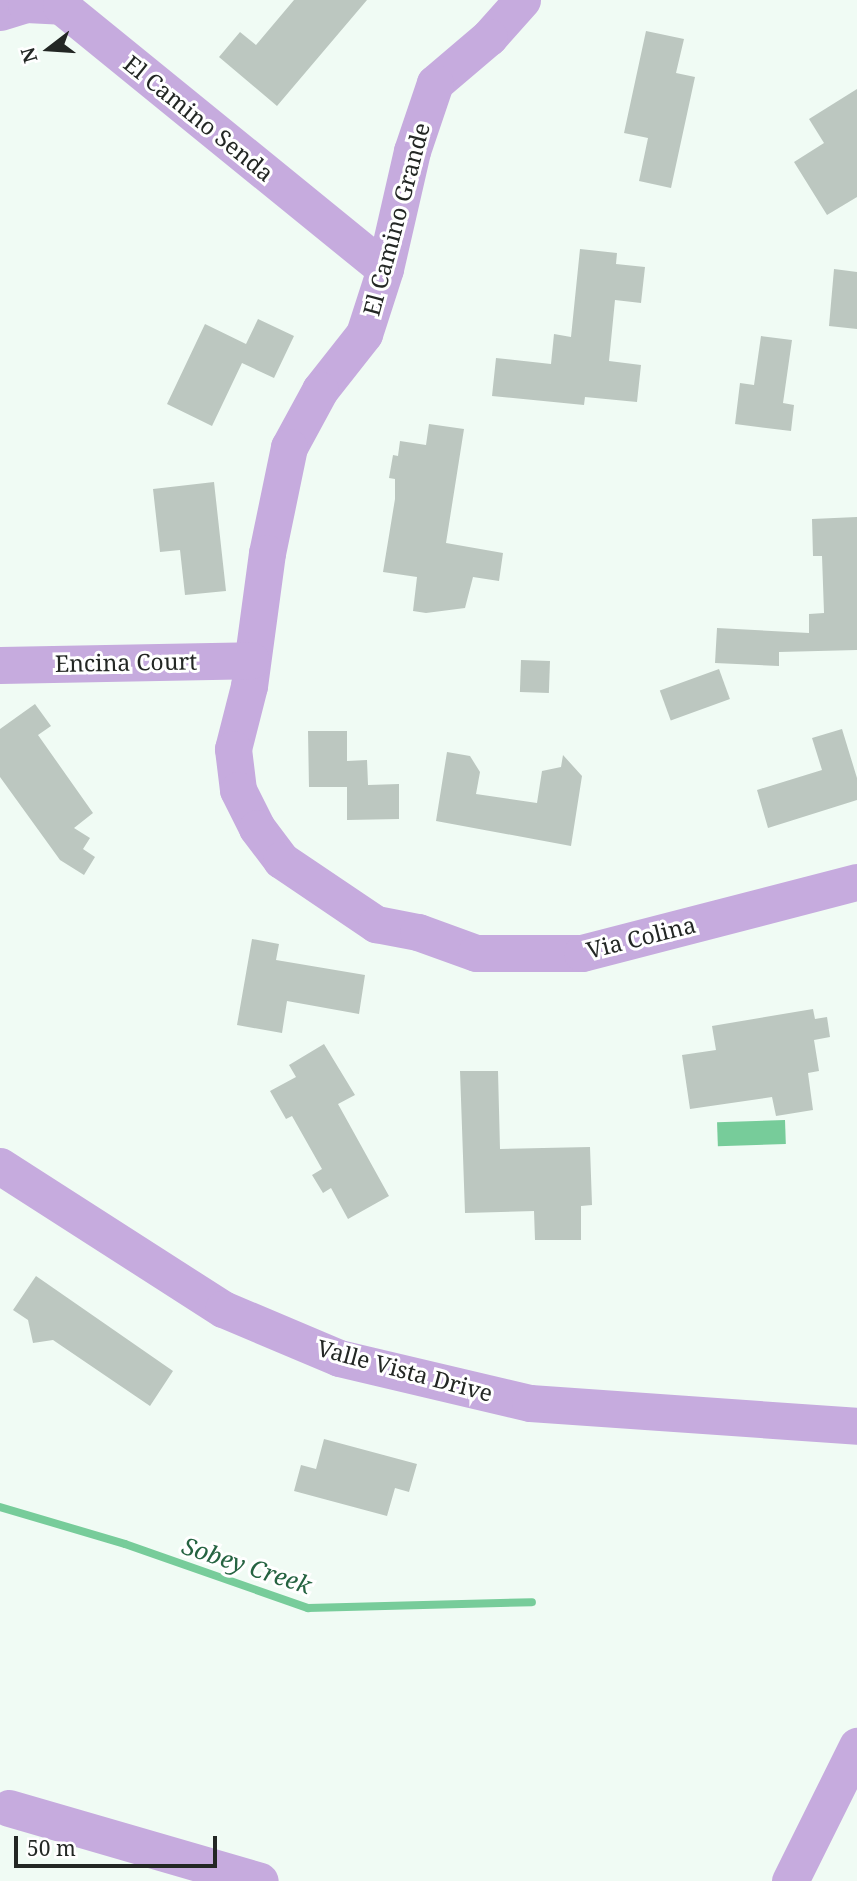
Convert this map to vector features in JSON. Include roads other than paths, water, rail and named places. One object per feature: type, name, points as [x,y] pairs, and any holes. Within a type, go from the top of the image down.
[{"type":"street","name":"El Camino Grande","points":[[251,660],[289,447],[320,390],[364,334],[385,270],[412,151],[435,83],[489,37],[522,0]]},
{"type":"street","name":"El Camino Senda","points":[[0,12],[26,4],[61,6],[385,270]]},
{"type":"street","name":"Encina Court","points":[[0,665],[251,660]]},
{"type":"street","name":"Via Colina","points":[[251,660],[249,687],[233,749],[238,790],[257,828],[281,860],[376,924],[418,932],[476,953],[582,953],[857,882]]},
{"type":"street","name":"Valle Vista Drive","points":[[0,1166],[223,1310],[339,1358],[530,1403],[857,1426]]},
{"type":"street","points":[[790,1881],[857,1746]]},
{"type":"street","points":[[9,1808],[260,1881]]},
{"type":"waterway","name":"Sobey Creek","points":[[0,1507],[125,1544],[308,1608],[532,1602]]}]
